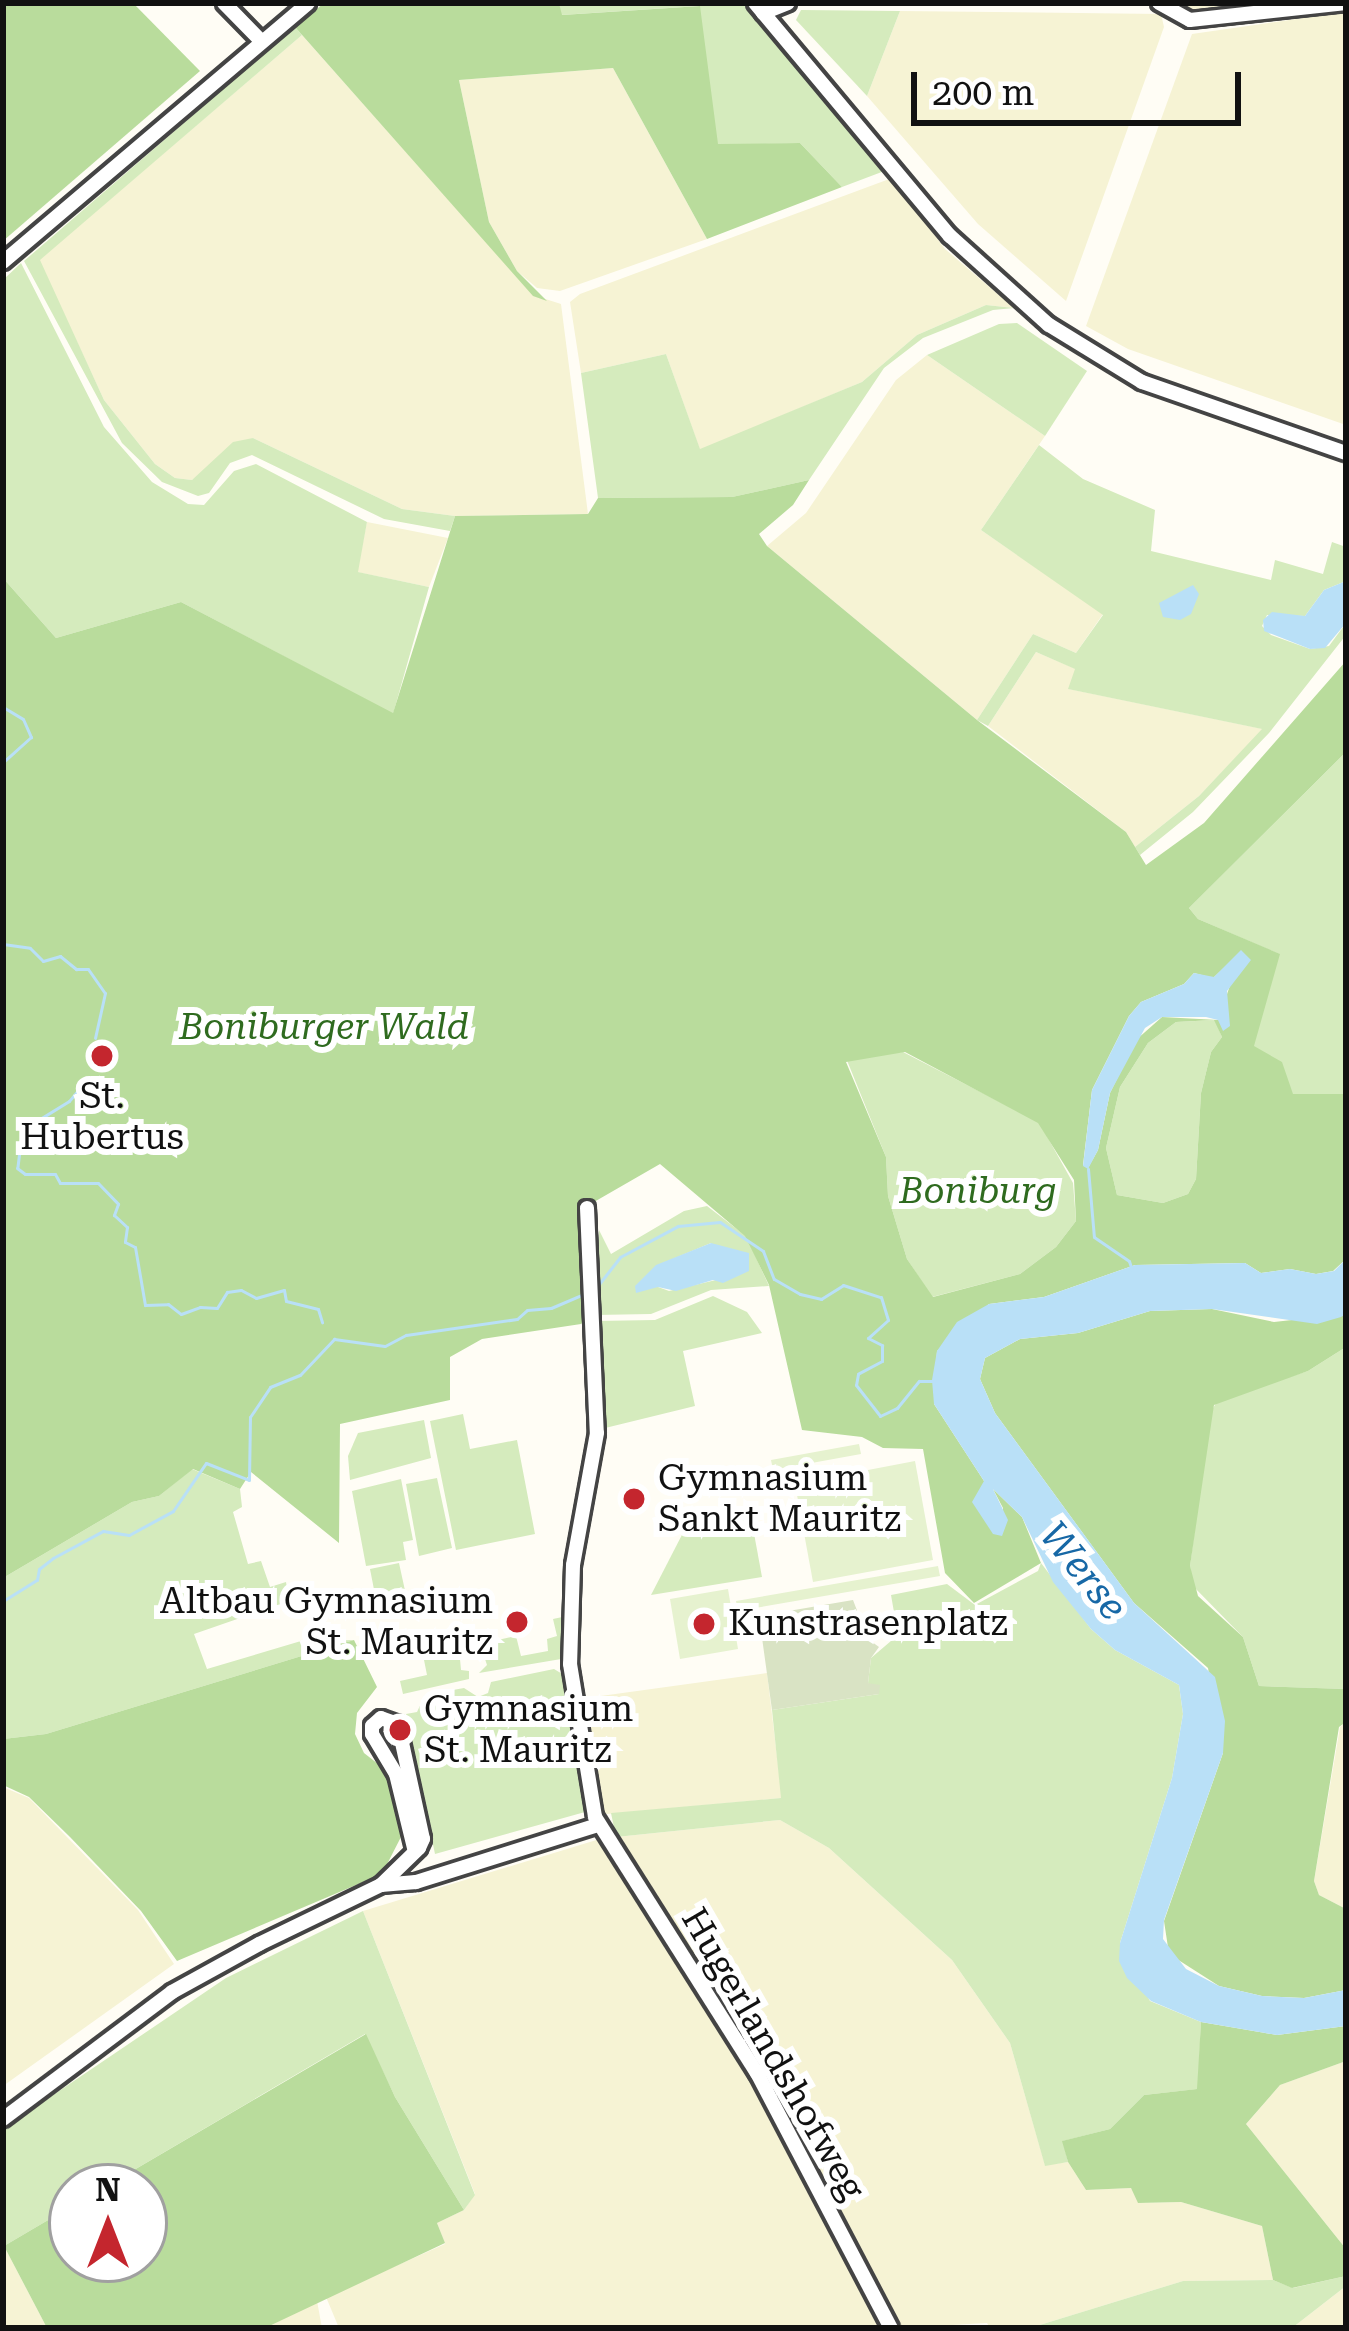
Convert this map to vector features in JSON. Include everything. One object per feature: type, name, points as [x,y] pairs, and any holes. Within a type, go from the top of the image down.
[{"type":"street","points":[[224,3],[262,42]]},
{"type":"street","points":[[3,262],[308,3]]},
{"type":"street","points":[[759,8],[788,3]]},
{"type":"street","points":[[1159,3],[1190,20],[1346,3]]},
{"type":"street","points":[[759,8],[950,236],[1049,325],[1154,388],[1346,452]]},
{"type":"street","points":[[381,1885],[416,1882],[596,1821],[570,1667],[573,1565],[597,1433],[587,1208]]},
{"type":"street","points":[[3,2119],[192,1979],[381,1885],[415,1852],[422,1833],[400,1730],[395,1721],[381,1718],[371,1726],[372,1734],[396,1774],[415,1852]]},
{"type":"street","name":"Hugerlandshofweg","points":[[596,1821],[757,2073],[891,2328]]},
{"type":"shaded area","points":[[1176,3],[1346,3],[1190,20]]},
{"type":"shaded area","points":[[900,11],[1161,14],[1164,27],[1066,301],[978,224],[867,96]]},
{"type":"shaded area","points":[[1346,12],[1346,425],[1128,349],[1086,326],[1192,34]]},
{"type":"shaded area","points":[[302,35],[533,295],[561,304],[588,514],[455,516],[402,509],[253,438],[192,480],[175,478],[155,464],[104,400],[39,260]]},
{"type":"shaded area","points":[[613,68],[707,239],[560,291],[537,288],[517,271],[489,222],[459,80]]},
{"type":"shaded area","points":[[892,178],[945,249],[1014,308],[986,305],[917,335],[862,382],[700,450],[666,354],[581,373],[570,302],[580,294]]},
{"type":"shaded area","points":[[927,355],[1045,436],[981,530],[1103,614],[1076,653],[1033,634],[977,720],[767,546],[806,513],[896,380]]},
{"type":"shaded area","points":[[367,522],[448,538],[429,587],[357,572]]},
{"type":"shaded area","points":[[1036,652],[1076,669],[1069,689],[1263,729],[1199,796],[1135,847],[1126,832],[988,726]]},
{"type":"shaded area","points":[[767,1673],[782,1798],[596,1815],[579,1699]]},
{"type":"shaded area","points":[[1346,1722],[1346,1909],[1319,1895],[1314,1881],[1340,1727]]},
{"type":"shaded area","points":[[3,1787],[29,1798],[138,1910],[174,1964],[3,2086]]},
{"type":"shaded area","points":[[780,1820],[829,1848],[952,1960],[1010,2043],[1045,2165],[1068,2162],[1086,2190],[1131,2188],[1139,2203],[1181,2202],[1262,2226],[1273,2280],[1183,2281],[1030,2328],[990,2328],[987,2323],[901,2328],[760,2071],[616,1837]]},
{"type":"shaded area","points":[[603,1838],[748,2073],[884,2328],[339,2328],[326,2297],[445,2244],[437,2223],[464,2210],[475,2194],[363,1911]]},
{"type":"shaded area","points":[[1346,2061],[1346,2249],[1246,2124],[1280,2085]]},
{"type":"shaded area","points":[[4,2246],[47,2328],[3,2328]]},
{"type":"shaded area","points":[[1346,2286],[1346,2328],[1292,2328]]},
{"type":"shaded area","points":[[317,2301],[322,2328],[265,2328]]},
{"type":"green space","points":[[3,3],[133,3],[200,71],[3,241]]},
{"type":"green space","points":[[324,3],[559,3],[562,15],[700,6],[718,144],[800,143],[842,187],[707,239],[613,68],[459,80],[489,222],[517,271],[547,301],[533,296],[295,27]]},
{"type":"green space","points":[[559,3],[744,3],[871,158],[887,170],[842,187],[800,143],[717,145],[699,6],[561,15]]},
{"type":"green space","points":[[801,10],[900,11],[867,96],[796,20]]},
{"type":"green space","points":[[295,27],[302,35],[40,260],[104,400],[155,464],[175,478],[192,480],[233,442],[253,438],[402,509],[455,516],[450,531],[384,519],[252,455],[230,463],[209,493],[198,496],[162,482],[122,443],[24,261]]},
{"type":"green space","points":[[21,263],[104,427],[152,482],[188,504],[204,505],[234,471],[256,464],[367,522],[358,572],[429,587],[393,714],[181,602],[56,638],[3,578],[3,280]]},
{"type":"green space","points":[[986,305],[1014,308],[993,310],[923,338],[884,368],[809,480],[732,497],[598,498],[581,373],[666,354],[700,449],[862,382],[917,335]]},
{"type":"green space","points":[[1017,323],[1087,371],[1045,436],[927,355],[999,324]]},
{"type":"green space","points":[[1039,445],[1083,479],[1155,510],[1151,551],[1271,580],[1275,560],[1323,574],[1332,542],[1346,547],[1346,581],[1324,590],[1305,616],[1267,615],[1262,626],[1271,635],[1310,649],[1329,646],[1346,623],[1346,635],[1269,733],[1193,812],[1140,855],[1135,847],[1199,796],[1262,729],[1068,689],[1075,669],[1036,652],[988,726],[977,720],[1033,634],[1076,653],[1103,615],[981,530]]},
{"type":"green space","name":"Boniburger Wald","points":[[809,480],[793,505],[759,534],[767,546],[977,720],[1126,832],[1146,865],[1204,823],[1346,661],[1346,752],[1189,908],[1198,919],[1280,954],[1254,1046],[1282,1062],[1293,1094],[1346,1094],[1346,1259],[1333,1271],[1316,1274],[1290,1269],[1261,1273],[1245,1263],[1135,1265],[1044,1297],[989,1304],[937,1351],[934,1404],[984,1481],[1002,1533],[1003,1508],[993,1489],[1022,1517],[1041,1563],[974,1603],[945,1573],[923,1449],[883,1448],[862,1437],[802,1430],[769,1285],[745,1236],[660,1164],[594,1202],[588,1318],[581,1324],[482,1339],[450,1357],[450,1400],[340,1424],[339,1543],[251,1472],[240,1489],[193,1469],[159,1496],[132,1502],[3,1578],[3,578],[56,638],[181,602],[393,713],[455,516],[588,514],[598,498],[732,497]],"holes":[[[1242,951],[1218,1020],[1162,1017],[1136,1040],[1110,1093],[1098,1150],[1088,1168],[1083,1165],[1092,1090],[1129,1016],[1141,1002],[1184,984],[1194,973],[1213,978]],[[1214,1020],[1222,1037],[1211,1052],[1201,1093],[1196,1179],[1188,1194],[1163,1203],[1117,1195],[1106,1148],[1120,1087],[1148,1043],[1176,1022]],[[905,1052],[1038,1123],[1074,1180],[1076,1221],[1056,1247],[1020,1274],[933,1297],[907,1259],[888,1196],[886,1157],[846,1062]]]},
{"type":"green space","points":[[1346,752],[1346,1094],[1293,1095],[1253,1046],[1279,954],[1198,919],[1189,908]]},
{"type":"green space","points":[[1215,1020],[1222,1037],[1211,1052],[1201,1093],[1196,1179],[1188,1194],[1163,1203],[1117,1195],[1106,1148],[1120,1087],[1148,1043],[1176,1022]]},
{"type":"green space","name":"Boniburg","points":[[903,1052],[1039,1122],[1073,1183],[1076,1221],[1056,1247],[1020,1274],[932,1297],[907,1259],[888,1196],[886,1157],[846,1058]]},
{"type":"green space","points":[[707,1206],[746,1236],[769,1286],[711,1290],[651,1314],[595,1315],[599,1230],[611,1254],[684,1211]],"holes":[[[711,1243],[716,1280],[669,1291],[658,1287],[651,1272]]]},
{"type":"green space","points":[[713,1296],[747,1312],[762,1333],[683,1351],[695,1406],[597,1430],[596,1321],[655,1320]]},
{"type":"green space","points":[[1212,1309],[1274,1322],[1346,1314],[1346,1347],[1308,1371],[1214,1405],[1190,1566],[1198,1596],[1243,1637],[1259,1686],[1346,1689],[1346,1722],[1339,1727],[1314,1881],[1319,1895],[1346,1909],[1346,1990],[1304,1998],[1262,1996],[1219,1986],[1169,1954],[1164,1921],[1223,1753],[1208,1668],[1134,1603],[995,1413],[980,1379],[985,1358],[1020,1339],[1078,1333],[1150,1311]]},
{"type":"green space","points":[[1346,1347],[1346,1689],[1259,1686],[1243,1637],[1192,1585],[1190,1566],[1210,1413],[1218,1400],[1308,1371]]},
{"type":"green space","points":[[463,1414],[470,1449],[517,1440],[535,1534],[456,1550],[430,1421]]},
{"type":"green space","points":[[424,1420],[431,1458],[350,1480],[348,1456],[358,1433]]},
{"type":"green space","points":[[859,1444],[861,1454],[773,1470],[771,1460]]},
{"type":"green space","points":[[915,1461],[933,1560],[813,1582],[795,1484]]},
{"type":"green space","points":[[192,1469],[240,1489],[242,1507],[233,1512],[248,1564],[261,1561],[270,1587],[286,1582],[289,1601],[194,1634],[207,1669],[301,1641],[354,1640],[46,1734],[3,1739],[3,1578],[132,1502],[159,1496]]},
{"type":"green space","points":[[437,1478],[452,1548],[419,1556],[406,1484]]},
{"type":"green space","points":[[401,1479],[413,1540],[403,1542],[406,1560],[366,1566],[352,1491]]},
{"type":"green space","points":[[751,1517],[762,1577],[651,1595],[686,1527]]},
{"type":"green space","points":[[399,1563],[409,1609],[379,1615],[370,1569]]},
{"type":"green space","points":[[1041,1563],[1091,1629],[1115,1650],[1179,1685],[1183,1714],[1172,1778],[1120,1943],[1150,2001],[1201,2022],[1198,2089],[1144,2095],[1110,2129],[1063,2141],[1068,2162],[1045,2166],[1010,2043],[952,1960],[829,1848],[780,1820],[616,1837],[611,1813],[781,1798],[772,1710],[879,1694],[868,1683],[871,1658],[898,1635],[891,1595],[947,1584],[975,1605],[1038,1571]]},
{"type":"green space","points":[[938,1566],[940,1576],[738,1611],[736,1601]]},
{"type":"green space","name":"Kunstrasenplatz","points":[[728,1589],[738,1649],[680,1659],[670,1599]]},
{"type":"green space","points":[[853,1600],[868,1639],[879,1647],[871,1658],[868,1683],[880,1685],[879,1694],[772,1710],[759,1616]]},
{"type":"green space","points":[[567,1616],[567,1658],[479,1673],[487,1665],[480,1644],[516,1636],[521,1656],[548,1651],[547,1639],[557,1636],[553,1619]]},
{"type":"green space","points":[[354,1640],[377,1687],[357,1713],[355,1734],[364,1753],[387,1771],[402,1835],[382,1874],[177,1961],[141,1911],[70,1837],[29,1797],[3,1785],[3,1739],[46,1734]]},
{"type":"green space","points":[[459,1648],[461,1670],[469,1671],[469,1679],[403,1694],[400,1681],[427,1675],[423,1655]]},
{"type":"green space","points":[[554,1669],[564,1675],[585,1812],[435,1854],[406,1714],[417,1712],[425,1695],[464,1688],[478,1697],[488,1693],[491,1682]]},
{"type":"green space","points":[[363,1911],[475,2195],[464,2210],[395,2097],[365,2034],[146,2163],[48,2163],[48,2220],[4,2246],[3,2129],[226,1978]]},
{"type":"green space","points":[[1201,2022],[1277,2035],[1346,2026],[1346,2061],[1280,2085],[1246,2124],[1346,2249],[1346,2276],[1292,2288],[1273,2280],[1262,2226],[1181,2202],[1138,2203],[1131,2188],[1086,2190],[1068,2162],[1062,2141],[1110,2129],[1144,2095],[1197,2089]]},
{"type":"green space","points":[[366,2034],[395,2097],[464,2210],[437,2223],[445,2243],[265,2328],[47,2328],[4,2246],[48,2220],[48,2283],[168,2283],[168,2163],[146,2163]]},
{"type":"green space","points":[[1346,2276],[1346,2286],[1292,2328],[1030,2328],[1183,2281],[1273,2280],[1293,2288]]},
{"type":"water","points":[[1346,581],[1346,623],[1325,648],[1310,649],[1264,631],[1263,620],[1272,612],[1305,616],[1324,590]]},
{"type":"water","points":[[1193,585],[1199,594],[1191,614],[1180,620],[1163,617],[1159,603]]},
{"type":"water","points":[[1241,950],[1251,960],[1227,991],[1230,1026],[1223,1031],[1218,1020],[1206,1017],[1162,1017],[1145,1028],[1110,1093],[1098,1150],[1088,1169],[1083,1166],[1092,1090],[1129,1016],[1141,1002],[1184,984],[1194,973],[1214,977]]},
{"type":"water","points":[[711,1243],[749,1253],[749,1271],[723,1283],[713,1280],[676,1291],[658,1287],[636,1293],[635,1286],[656,1265]]},
{"type":"water","name":"Werse","points":[[1346,1259],[1346,1314],[1341,1317],[1317,1324],[1212,1309],[1150,1311],[1078,1333],[1020,1339],[985,1358],[980,1379],[995,1413],[1134,1603],[1215,1677],[1225,1721],[1223,1753],[1164,1920],[1163,1939],[1186,1969],[1219,1986],[1262,1996],[1304,1998],[1346,1990],[1346,2026],[1277,2035],[1201,2022],[1151,2001],[1127,1978],[1119,1961],[1120,1943],[1172,1778],[1183,1714],[1179,1685],[1115,1650],[1091,1629],[1053,1582],[1022,1517],[993,1489],[1008,1520],[1002,1536],[993,1534],[972,1502],[984,1481],[934,1404],[932,1380],[937,1351],[957,1322],[989,1304],[1044,1297],[1135,1265],[1245,1263],[1261,1273],[1290,1269],[1316,1274],[1334,1271]]},
{"type":"waterway","points":[[3,707],[23,719],[31,737],[3,762]]},
{"type":"waterway","points":[[3,944],[30,948],[43,961],[60,956],[76,969],[88,969],[105,993],[95,1038]]},
{"type":"waterway","points":[[85,1082],[69,1101],[22,1130],[17,1168],[25,1174],[55,1174],[60,1183],[98,1183],[118,1204],[114,1215],[127,1227],[125,1242],[135,1247],[145,1305],[168,1304],[181,1314],[200,1307],[217,1308],[227,1292],[241,1290],[256,1298],[284,1290],[286,1301],[318,1309],[322,1322]]},
{"type":"waterway","points":[[1088,1169],[1094,1237],[1129,1261],[1132,1270]]},
{"type":"waterway","points":[[599,1284],[620,1257],[678,1226],[720,1222],[763,1251],[774,1279],[800,1294],[821,1299],[843,1285],[881,1297],[888,1320],[868,1338],[882,1345],[882,1361],[858,1374],[856,1385],[880,1416],[897,1408],[919,1381],[935,1381]]},
{"type":"waterway","points":[[3,1601],[37,1580],[39,1569],[53,1558],[103,1531],[129,1535],[173,1511],[206,1463],[249,1480],[250,1417],[270,1387],[300,1375],[334,1339],[385,1346],[406,1335],[517,1319],[527,1310],[551,1308],[582,1295]]},
{"type":"place","name":"St. Hubertus","points":[[102,1056]]},
{"type":"place","name":"Gymnasium Sankt Mauritz","points":[[634,1499]]},
{"type":"place","name":"Altbau Gymnasium St. Mauritz","points":[[517,1622]]},
{"type":"place","name":"Kunstrasenplatz","points":[[704,1624]]},
{"type":"place","name":"Gymnasium St. Mauritz","points":[[400,1730]]}]
